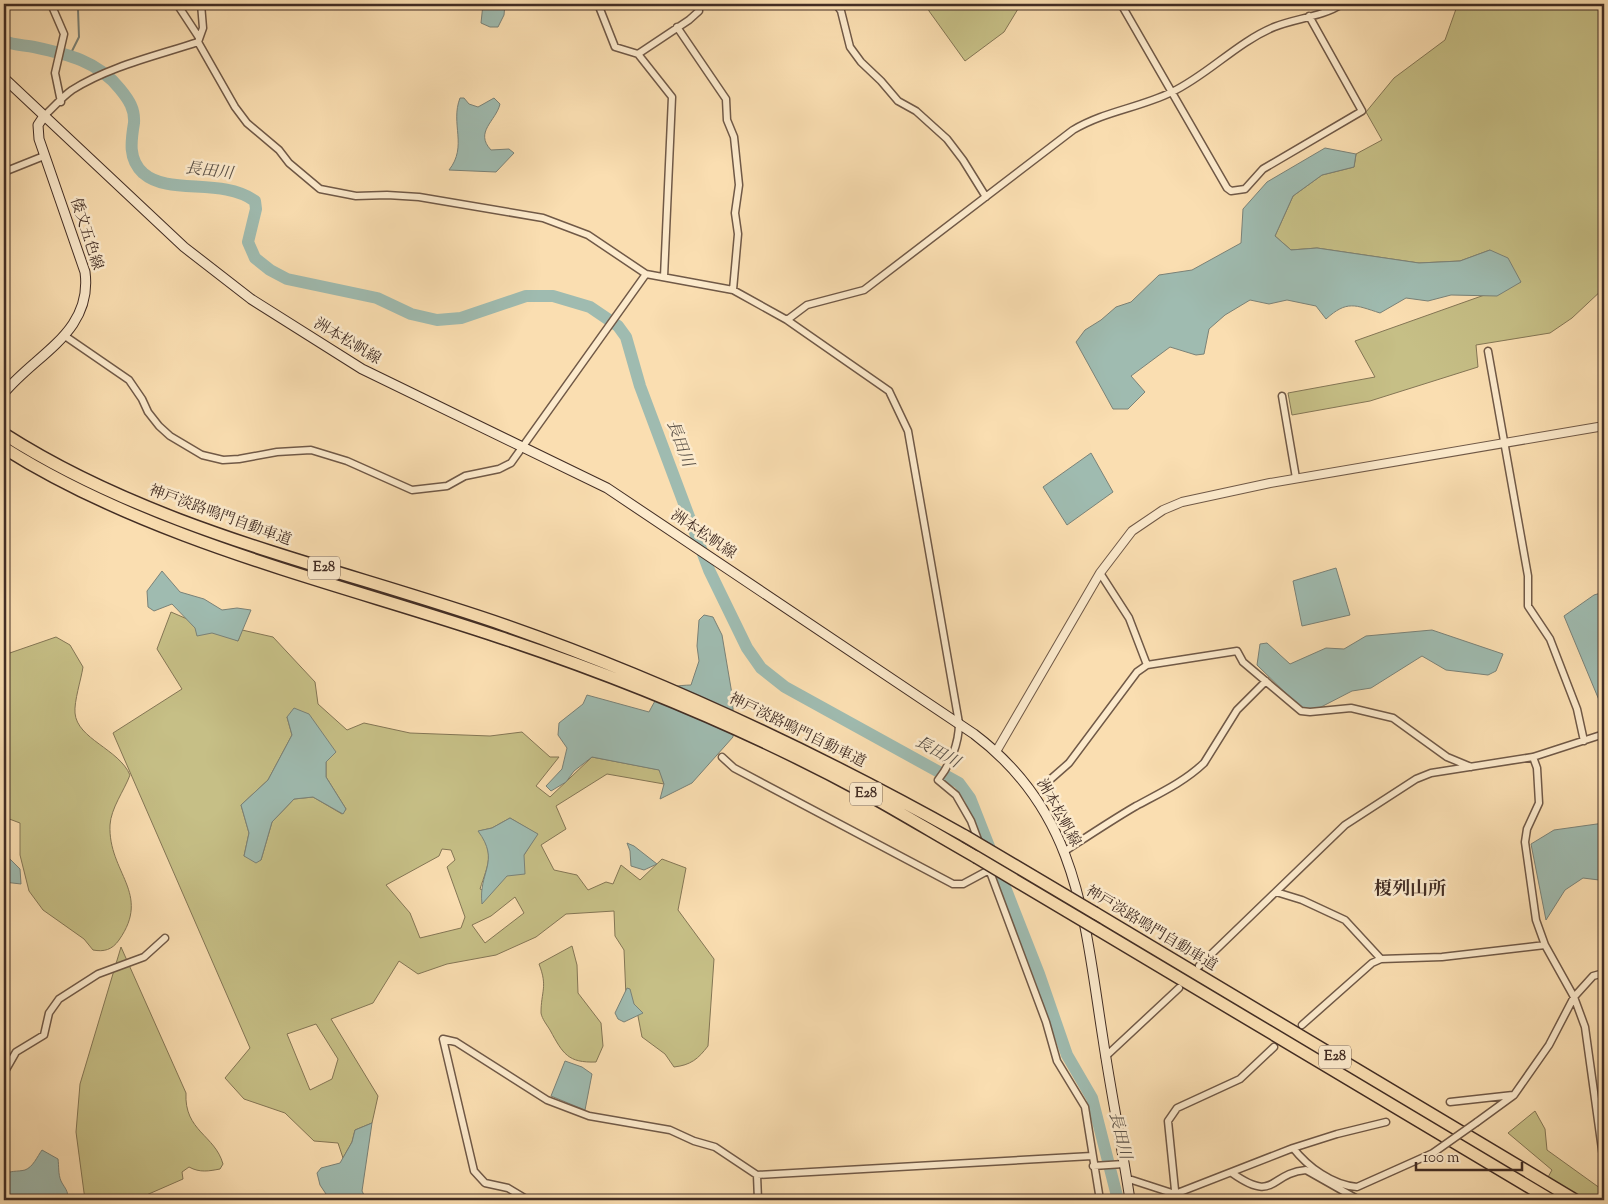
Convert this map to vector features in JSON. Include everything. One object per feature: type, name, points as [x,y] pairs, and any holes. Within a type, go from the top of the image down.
[{"type":"highway","name":"神戸淡路鳴門自動車道","points":[[4,434],[98,486],[166,515],[238,542],[505,625],[651,686],[872,784],[965,836],[1575,1200]]},
{"type":"highway","name":"神戸淡路鳴門自動車道","points":[[4,448],[91,495],[162,526],[651,686]]},
{"type":"highway","name":"神戸淡路鳴門自動車道","points":[[756,732],[976,857],[1551,1200]]},
{"type":"main road","name":"洲本松帆線","points":[[4,78],[184,246],[252,299],[362,369],[524,446],[607,488],[997,750],[1020,774],[1034,793],[1065,851],[1072,872],[1087,940],[1130,1200]]},
{"type":"main road","name":"倭文五色線","points":[[4,393],[65,336],[77,318],[85,300],[87,286],[79,252],[38,139],[38,125],[44,116]]},
{"type":"street","points":[[51,4],[64,34],[54,73],[61,102]]},
{"type":"street","points":[[177,4],[235,107],[247,123],[279,150],[289,163],[320,189],[356,196],[419,197],[543,218],[588,235],[646,274],[733,290],[787,320],[889,391],[904,420],[959,724],[959,735],[947,768],[938,780],[956,795],[971,821],[1046,1022],[1057,1061],[1084,1107],[1100,1200]]},
{"type":"street","points":[[44,116],[70,92],[89,80],[198,39],[203,28],[201,4]]},
{"type":"street","points":[[598,4],[615,47],[638,54],[672,97],[664,277]]},
{"type":"street","points":[[638,54],[689,20],[699,11],[698,4]]},
{"type":"street","points":[[836,4],[841,11],[850,48],[898,102],[916,111],[947,139],[963,160],[986,197]]},
{"type":"street","points":[[1121,4],[1231,192],[1245,189],[1263,169],[1362,111],[1308,16]]},
{"type":"street","points":[[787,320],[807,305],[823,299],[864,290],[1073,130],[1090,120],[1171,92],[1197,79],[1233,50],[1274,27],[1319,14],[1342,4]]},
{"type":"street","points":[[677,27],[726,99],[727,120],[734,137],[739,185],[735,213],[738,234],[733,290]]},
{"type":"street","points":[[4,172],[44,156]]},
{"type":"street","points":[[65,336],[129,380],[148,412],[159,426],[170,436],[202,455],[223,460],[278,452],[311,450],[347,461],[412,490],[447,486],[465,476],[499,469],[512,463],[646,274]]},
{"type":"street","points":[[1488,351],[1528,576],[1528,606],[1550,639],[1577,710],[1584,741]]},
{"type":"street","points":[[1282,396],[1296,478]]},
{"type":"street","points":[[997,750],[1100,573],[1132,532],[1163,510],[1182,502],[1296,478],[1604,426]]},
{"type":"street","points":[[1100,573],[1129,618],[1147,666]]},
{"type":"street","points":[[1044,785],[1069,763],[1137,672],[1147,666],[1237,651],[1243,662],[1305,712],[1351,708],[1393,718],[1447,757],[1471,767]]},
{"type":"street","points":[[1065,851],[1135,807],[1175,785],[1197,769],[1204,763],[1237,710],[1266,681]]},
{"type":"street","points":[[1199,966],[1345,825],[1416,779],[1431,773],[1534,757],[1604,734]]},
{"type":"street","points":[[722,757],[734,768],[953,884],[963,884],[989,870]]},
{"type":"street","points":[[1534,757],[1537,768],[1539,803],[1527,829],[1525,842],[1536,920],[1546,945],[1574,997],[1585,1027],[1604,1164]]},
{"type":"street","points":[[1276,892],[1302,900],[1345,920],[1381,959]]},
{"type":"street","points":[[4,1073],[16,1052],[44,1035],[49,1013],[59,999],[98,974],[144,957],[164,938]]},
{"type":"street","points":[[1302,1025],[1372,963],[1381,959],[1442,957],[1546,945]]},
{"type":"street","points":[[1293,1148],[1312,1168],[1348,1187],[1357,1187],[1433,1153],[1514,1095],[1549,1045],[1574,997],[1593,976],[1604,973]]},
{"type":"street","points":[[1105,1057],[1179,988]]},
{"type":"street","points":[[528,1200],[508,1188],[485,1183],[474,1171],[443,1039],[456,1042],[547,1100],[589,1116],[670,1130],[694,1141],[715,1146],[757,1175],[1092,1156]]},
{"type":"street","points":[[1175,1197],[1168,1121],[1177,1108],[1240,1080],[1274,1046]]},
{"type":"street","points":[[1450,1102],[1514,1095]]},
{"type":"street","points":[[1127,1181],[1132,1180],[1175,1197],[1293,1148],[1337,1134],[1386,1122]]},
{"type":"street","points":[[1093,1166],[1124,1164]]},
{"type":"street","points":[[1232,1173],[1244,1186],[1256,1193],[1271,1191],[1287,1176],[1297,1171],[1306,1170],[1359,1200]]},
{"type":"street","points":[[757,1175],[758,1200]]},
{"type":"shaded area","points":[[483,4],[505,4],[504,15],[498,27],[490,27],[481,23]]},
{"type":"shaded area","points":[[927,4],[1021,4],[1004,32],[965,61],[929,11]]},
{"type":"shaded area","points":[[1416,4],[1604,4],[1604,288],[1572,318],[1550,333],[1476,345],[1478,367],[1370,401],[1292,415],[1288,393],[1375,377],[1355,341],[1521,282],[1490,250],[1460,261],[1419,263],[1317,248],[1291,250],[1275,236],[1293,196],[1322,175],[1354,167],[1356,154],[1382,140],[1366,112],[1394,78],[1445,40],[1456,9],[1420,7]]},
{"type":"shaded area","points":[[460,98],[464,98],[469,104],[478,107],[494,98],[500,104],[485,132],[486,144],[491,150],[509,149],[514,153],[496,172],[449,170],[455,161],[457,152],[457,108]]},
{"type":"shaded area","points":[[1325,148],[1356,154],[1354,167],[1322,175],[1293,196],[1275,236],[1291,250],[1317,248],[1419,263],[1460,261],[1490,250],[1508,258],[1521,282],[1497,296],[1451,295],[1428,301],[1406,298],[1380,313],[1351,306],[1340,309],[1326,319],[1316,306],[1287,300],[1269,304],[1250,300],[1225,315],[1209,329],[1204,354],[1196,355],[1170,347],[1131,376],[1145,392],[1128,409],[1113,409],[1076,342],[1085,330],[1101,320],[1116,307],[1131,302],[1159,275],[1192,270],[1241,243],[1243,209],[1267,182]]},
{"type":"shaded area","points":[[1091,453],[1113,492],[1067,525],[1043,487]]},
{"type":"shaded area","points":[[1336,568],[1350,615],[1302,626],[1293,581]]},
{"type":"shaded area","points":[[162,571],[180,592],[204,599],[222,610],[237,608],[251,610],[238,641],[212,633],[197,636],[195,628],[172,604],[154,611],[148,607],[147,591]]},
{"type":"shaded area","points":[[1604,592],[1604,700],[1599,700],[1564,616],[1594,595]]},
{"type":"shaded area","points":[[171,612],[238,641],[242,630],[273,637],[315,682],[318,704],[347,730],[364,723],[410,733],[490,736],[522,732],[550,757],[559,757],[536,786],[550,797],[592,757],[660,770],[664,784],[607,774],[556,806],[566,829],[541,845],[554,870],[577,875],[588,890],[606,882],[613,884],[621,865],[640,880],[662,859],[686,868],[678,910],[714,959],[708,1046],[694,1061],[674,1067],[665,1054],[642,1037],[637,1011],[626,997],[624,950],[615,936],[614,911],[566,914],[536,937],[496,955],[447,964],[418,974],[399,961],[373,1003],[331,1019],[378,1096],[372,1123],[355,1130],[352,1142],[343,1158],[338,1143],[314,1141],[285,1113],[244,1099],[225,1078],[250,1048],[113,733],[182,689],[157,649]],"holes":[[[287,717],[326,762],[326,777],[346,809],[342,814],[313,797],[294,799],[272,822],[261,860],[244,856],[249,833],[241,805],[268,780],[292,735]],[[510,818],[537,834],[524,855],[490,893],[480,889],[487,866],[488,853],[487,846],[479,831],[492,828]],[[442,849],[451,850],[455,860],[447,867],[465,917],[461,928],[420,938],[410,913],[386,885],[439,856]],[[515,897],[524,913],[485,943],[472,925],[491,916]],[[316,1024],[338,1059],[332,1079],[310,1090],[287,1034]]]},
{"type":"shaded area","points":[[704,615],[713,617],[722,635],[733,700],[733,737],[692,783],[660,799],[664,784],[659,770],[592,757],[574,771],[566,782],[551,791],[546,786],[562,769],[567,748],[558,735],[559,723],[583,704],[587,695],[649,712],[664,690],[675,686],[691,685],[699,661],[697,646],[699,620]]},
{"type":"shaded area","points":[[1432,630],[1503,654],[1496,671],[1488,675],[1446,670],[1422,656],[1371,688],[1352,691],[1321,707],[1305,712],[1257,665],[1260,644],[1267,643],[1290,664],[1326,648],[1344,649],[1366,636]]},
{"type":"shaded area","points":[[56,637],[70,645],[83,667],[75,708],[77,722],[90,737],[125,766],[130,775],[115,806],[110,825],[111,842],[130,896],[131,909],[128,924],[119,940],[111,948],[101,951],[93,950],[84,939],[43,910],[29,891],[20,855],[20,823],[4,817],[4,655]]},
{"type":"shaded area","points":[[294,708],[309,714],[336,752],[326,762],[326,777],[346,809],[343,814],[313,797],[294,799],[272,822],[261,860],[256,863],[244,856],[249,833],[241,805],[268,780],[292,735],[287,717]]},
{"type":"shaded area","points":[[510,818],[538,834],[524,855],[525,874],[507,876],[482,904],[488,851],[478,831],[492,828]]},
{"type":"shaded area","points":[[1604,823],[1604,888],[1599,880],[1583,878],[1565,890],[1546,920],[1531,844],[1554,830]]},
{"type":"shaded area","points":[[9,840],[9,858],[20,869],[21,884],[4,882],[4,841]]},
{"type":"shaded area","points":[[627,843],[634,846],[657,864],[644,870],[631,866],[630,851]]},
{"type":"shaded area","points":[[572,946],[577,965],[578,993],[601,1023],[603,1046],[596,1062],[579,1061],[567,1055],[543,1020],[541,1013],[544,984],[539,964]]},
{"type":"shaded area","points":[[121,947],[186,1093],[190,1116],[195,1125],[214,1146],[223,1164],[220,1169],[208,1171],[189,1167],[182,1172],[183,1179],[135,1200],[85,1200],[76,1132],[80,1084]]},
{"type":"shaded area","points":[[627,988],[630,989],[634,1004],[643,1013],[624,1022],[618,1019],[615,1013]]},
{"type":"shaded area","points":[[565,1061],[582,1067],[592,1074],[585,1110],[551,1096]]},
{"type":"shaded area","points":[[1535,1111],[1545,1129],[1547,1150],[1604,1191],[1604,1200],[1535,1200],[1552,1170],[1508,1133]]},
{"type":"shaded area","points":[[372,1123],[362,1191],[365,1197],[373,1200],[330,1200],[320,1185],[317,1173],[321,1168],[340,1163],[352,1142],[355,1130]]},
{"type":"shaded area","points":[[42,1150],[58,1159],[60,1178],[68,1196],[63,1200],[52,1198],[4,1200],[4,1175],[9,1172],[28,1169]]},
{"type":"waterway","points":[[70,55],[79,37],[78,9],[75,4]]},
{"type":"waterway","name":"長田川","points":[[4,41],[70,56],[92,65],[111,79],[131,105],[134,118],[132,150],[138,168],[154,180],[167,184],[227,190],[255,201],[256,209],[248,242],[255,258],[270,270],[287,279],[377,298],[411,314],[437,320],[461,318],[526,296],[553,296],[590,307],[618,326],[626,337],[640,386],[709,570],[747,648],[761,668],[785,687],[959,783],[970,798],[1039,974],[1067,1055],[1092,1098],[1118,1200]]},
{"type":"district","name":"榎列山所","points":[[1410,890]]}]
